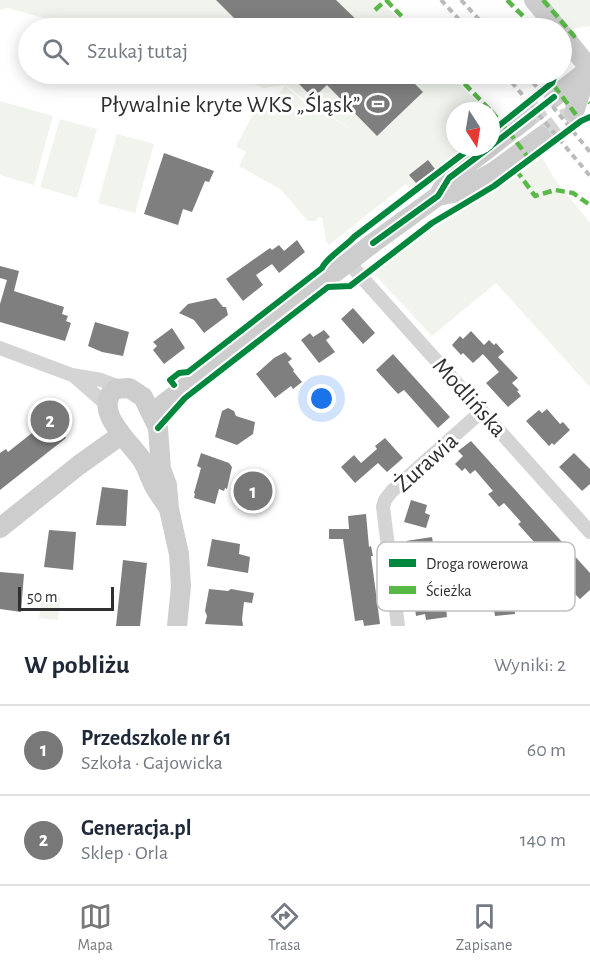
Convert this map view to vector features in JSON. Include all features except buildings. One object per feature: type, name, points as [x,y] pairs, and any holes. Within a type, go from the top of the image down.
[{"type":"street","points":[[534,0],[549,18]]},
{"type":"street","points":[[572,47],[589,68]]},
{"type":"street","points":[[572,82],[589,68]]},
{"type":"street","points":[[578,110],[589,68]]},
{"type":"street","points":[[554,97],[570,84]]},
{"type":"street","points":[[500,139],[526,119]]},
{"type":"street","points":[[438,196],[458,192],[495,171],[541,137]]},
{"type":"street","points":[[152,413],[438,196],[449,178],[478,156]]},
{"type":"street","name":"Modlińska","points":[[349,262],[396,318],[590,532]]},
{"type":"street","points":[[0,348],[72,375],[129,388],[143,397],[158,428],[162,469],[177,541],[181,572],[177,626]]},
{"type":"street","points":[[72,375],[107,405],[114,422],[140,457],[169,509]]},
{"type":"street","points":[[107,405],[111,393],[120,387]]},
{"type":"street","name":"Żurawia","points":[[387,542],[383,507],[385,500],[418,467],[482,411]]},
{"type":"street","points":[[0,528],[79,465],[122,435]]},
{"type":"street","points":[[140,457],[153,456],[159,449]]},
{"type":"street","name":"Żurawia","points":[[396,611],[398,626]]},
{"type":"shaded area","points":[[0,0],[380,0],[398,18],[43,18],[8,8],[0,10]]},
{"type":"shaded area","points":[[546,0],[590,0],[590,26],[572,29],[572,18],[561,18]]},
{"type":"shaded area","points":[[255,84],[460,84],[477,102],[446,102],[446,156],[453,156],[410,189],[406,184],[329,245],[326,241],[322,217],[317,218],[317,221],[308,221],[280,189],[239,166],[246,152],[237,147],[237,144],[260,101],[270,105],[285,86],[306,103],[360,134],[307,102],[286,85],[263,88]]},
{"type":"shaded area","points":[[0,101],[53,116],[34,185],[0,175]]},
{"type":"shaded area","points":[[60,119],[97,129],[77,198],[40,187]]},
{"type":"shaded area","points":[[117,134],[154,144],[135,213],[98,203]]},
{"type":"shaded area","points":[[542,157],[554,178],[590,223],[590,387],[496,283],[432,336],[374,274],[424,235],[516,177]]},
{"type":"shaded area","points":[[42,594],[61,597],[58,620],[39,618]]},
{"type":"tunnel","points":[[526,119],[554,97]]},
{"type":"tunnel","points":[[541,137],[569,116]]},
{"type":"railway","points":[[441,0],[458,18]]},
{"type":"railway","points":[[461,0],[478,18]]},
{"type":"railway","points":[[513,84],[590,176]]},
{"type":"railway","points":[[534,84],[590,152]]},
{"type":"marked path","points":[[386,0],[403,18]]},
{"type":"marked path","points":[[375,10],[386,0]]},
{"type":"marked path","points":[[507,0],[525,18]]},
{"type":"marked path","points":[[543,0],[558,18]]},
{"type":"marked path","points":[[572,34],[574,36],[572,38]]},
{"type":"marked path","points":[[465,84],[482,102]]},
{"type":"marked path","points":[[554,86],[581,121]]},
{"type":"marked path","points":[[500,122],[530,160]]},
{"type":"marked path","points":[[516,170],[535,196],[555,190],[573,193],[590,205]]},
{"type":"cycle path","points":[[500,125],[551,84]]},
{"type":"cycle path","points":[[500,139],[554,97]]},
{"type":"cycle path","points":[[158,428],[185,398],[328,287],[350,286],[432,223],[494,186],[581,121],[590,117]]},
{"type":"cycle path","points":[[174,385],[170,380],[179,373],[188,372],[322,268],[327,260],[354,237],[460,156]]},
{"type":"cycle path","points":[[373,243],[438,196],[449,178],[478,156]]},
{"type":"place","name":"Pływalnie kryte WKS „Śląsk”","points":[[378,104]]},
{"type":"place","name":"Generacja.pl","points":[[50,420]]},
{"type":"place","name":"Przedszkole nr 61","points":[[253,491]]}]
